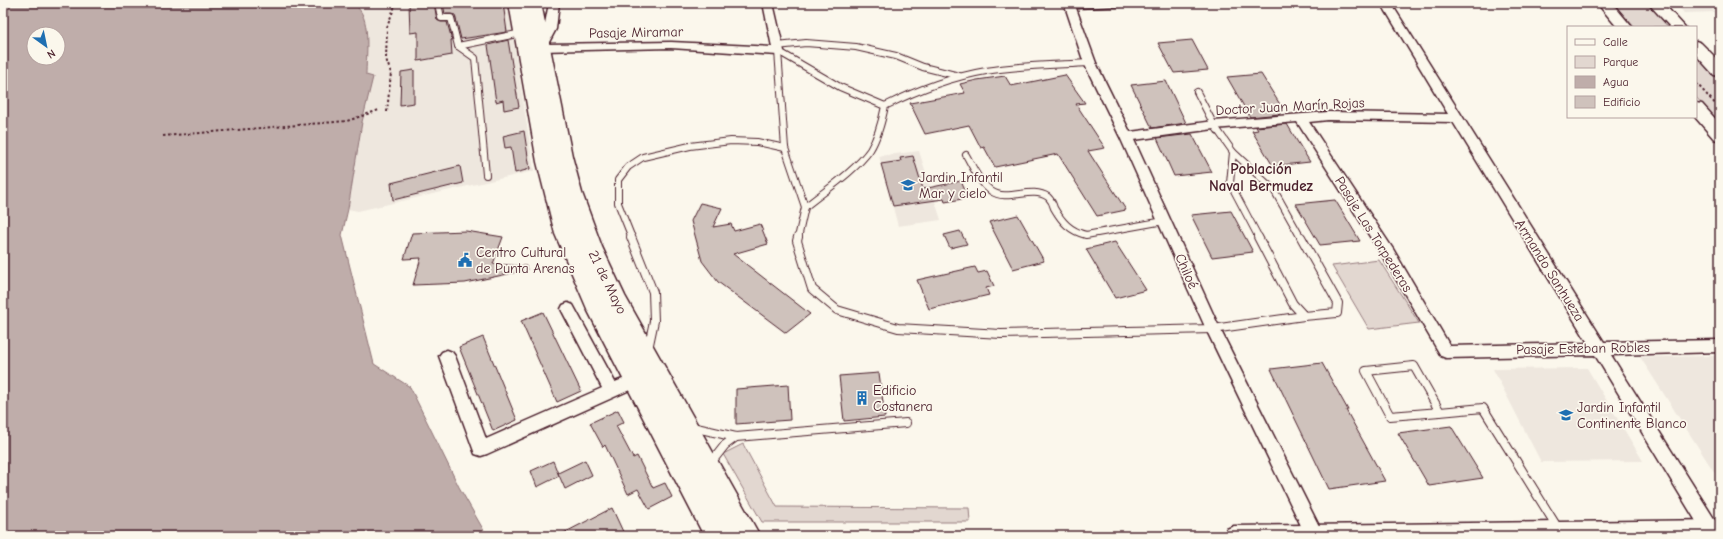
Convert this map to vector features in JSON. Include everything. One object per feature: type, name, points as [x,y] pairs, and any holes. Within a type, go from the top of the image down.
[{"type":"main road","name":"21 de Mayo","points":[[517,3],[547,162],[561,217],[581,271],[599,310],[718,536]]},
{"type":"main road","name":"21 de Mayo","points":[[533,3],[562,156],[575,205],[597,264],[646,357],[708,468],[751,534]]},
{"type":"main road","points":[[1604,3],[1624,26]]},
{"type":"main road","points":[[1655,3],[1677,26]]},
{"type":"main road","points":[[1697,47],[1720,71]]},
{"type":"main road","points":[[1697,109],[1720,135]]},
{"type":"street","points":[[541,48],[550,29],[554,3]]},
{"type":"street","points":[[768,3],[778,48]]},
{"type":"street","points":[[1069,4],[1120,3]]},
{"type":"street","name":"Armando Sanhueza","points":[[1386,3],[1599,347],[1716,532]]},
{"type":"street","name":"Chiloé","points":[[1069,4],[1090,63],[1126,137],[1213,329],[1314,536]]},
{"type":"street","name":"Pasaje Miramar","points":[[541,48],[671,45],[778,48]]},
{"type":"street","name":"Doctor Juan Marín Rojas","points":[[1126,137],[1214,125],[1328,116],[1457,118]]},
{"type":"street","name":"Pasaje Las Torpederas","points":[[1301,119],[1388,253],[1446,352]]},
{"type":"street","points":[[568,309],[612,391]]},
{"type":"street","name":"Pasaje Esteban Robles","points":[[1446,352],[1599,347],[1720,346]]},
{"type":"street","points":[[447,356],[481,449],[636,380]]},
{"type":"street","points":[[1234,536],[1560,532],[1716,532]]},
{"type":"lane","points":[[438,3],[441,18],[451,18],[458,46],[475,58],[486,175]]},
{"type":"lane","points":[[458,46],[522,33]]},
{"type":"lane","points":[[778,48],[806,43],[856,47],[896,56],[923,67],[961,76]]},
{"type":"lane","points":[[778,48],[840,87],[885,106]]},
{"type":"lane","points":[[778,48],[785,148],[805,207],[797,240],[812,289],[837,310],[898,328],[1001,334],[1213,329],[1304,316],[1337,313],[1338,303],[1274,190],[1233,152],[1214,125],[1197,92]]},
{"type":"lane","points":[[805,207],[856,164],[870,149],[880,127],[885,106],[905,95],[961,76],[1021,67],[1090,63]]},
{"type":"lane","points":[[646,357],[654,321],[653,292],[618,203],[618,180],[628,167],[643,157],[690,146],[731,141],[757,142],[785,148]]},
{"type":"lane","points":[[1233,152],[1230,182],[1293,304],[1304,316]]},
{"type":"lane","points":[[966,155],[990,190],[1004,196],[1032,192],[1045,196],[1048,198],[1064,225],[1074,232],[1086,235],[1164,221]]},
{"type":"lane","points":[[1440,412],[1414,366],[1366,370],[1390,416],[1440,412],[1483,408],[1560,532]]},
{"type":"lane","points":[[685,426],[736,437],[906,423]]},
{"type":"lane","points":[[708,468],[718,452],[736,437]]},
{"type":"path","points":[[387,112],[391,73],[386,59],[387,27],[396,3]]},
{"type":"path","points":[[1697,83],[1720,109]]},
{"type":"path","points":[[163,136],[347,121],[379,110]]},
{"type":"shaded area","points":[[358,3],[508,3],[534,171],[358,211],[348,209],[362,122],[373,77],[366,75],[366,27],[358,8]]},
{"type":"shaded area","points":[[1675,3],[1706,3],[1715,12],[1684,13]]},
{"type":"shaded area","name":"Jardin Infantil Mar y cielo","points":[[919,151],[941,220],[898,226],[879,156]]},
{"type":"shaded area","points":[[1720,356],[1720,481],[1640,357]]},
{"type":"shaded area","name":"Jardin Infantil Continente Blanco","points":[[1587,368],[1643,461],[1541,462],[1493,369]]},
{"type":"green space","points":[[1613,3],[1649,3],[1671,26],[1633,26]]},
{"type":"green space","points":[[1697,52],[1720,76],[1720,125],[1697,98]]},
{"type":"green space","points":[[1379,260],[1419,323],[1369,329],[1332,266]]},
{"type":"green space","points":[[743,444],[777,507],[969,508],[970,522],[762,522],[723,454]]},
{"type":"water","points":[[3,3],[358,3],[358,8],[365,21],[366,30],[366,75],[373,77],[362,122],[348,209],[342,235],[374,364],[410,387],[459,487],[487,536],[3,536]]},
{"type":"building","points":[[409,3],[434,3],[437,20],[447,22],[452,40],[452,55],[418,61],[418,32],[410,33]]},
{"type":"building","points":[[443,3],[503,3],[507,32],[461,39],[455,15],[445,14]]},
{"type":"building","points":[[508,40],[519,107],[504,110],[503,100],[496,102],[488,45]]},
{"type":"building","points":[[1192,40],[1208,70],[1174,73],[1158,43]]},
{"type":"building","points":[[414,70],[414,103],[400,105],[401,72]]},
{"type":"building","points":[[1261,74],[1281,106],[1275,106],[1280,114],[1250,117],[1227,77]]},
{"type":"building","points":[[1065,75],[1085,103],[1076,104],[1105,148],[1088,151],[1126,210],[1097,216],[1058,154],[995,167],[984,147],[981,148],[969,125],[925,134],[910,103],[965,93],[960,84],[977,80],[1005,76],[1011,86]]},
{"type":"building","points":[[1166,81],[1186,123],[1152,128],[1131,85]]},
{"type":"building","points":[[1287,124],[1310,162],[1273,166],[1252,131],[1258,130],[1256,127]]},
{"type":"building","points":[[524,131],[530,169],[515,173],[511,147],[505,148],[503,136]]},
{"type":"building","points":[[1192,134],[1212,172],[1174,176],[1157,138]]},
{"type":"building","points":[[913,156],[923,189],[961,181],[968,198],[945,202],[944,199],[893,206],[881,164],[901,161],[900,158]]},
{"type":"building","points":[[460,166],[463,183],[393,200],[391,183]]},
{"type":"building","points":[[1335,200],[1360,241],[1320,245],[1296,204]]},
{"type":"building","points":[[700,203],[722,208],[713,227],[731,224],[734,231],[760,224],[768,244],[733,254],[810,314],[786,333],[718,282],[702,261],[691,221]]},
{"type":"building","points":[[1231,211],[1253,252],[1212,257],[1191,215]]},
{"type":"building","points":[[1018,215],[1044,261],[1013,269],[989,222]]},
{"type":"building","points":[[466,231],[503,237],[493,264],[526,266],[527,270],[465,283],[413,285],[421,258],[404,259],[412,233]]},
{"type":"building","points":[[960,231],[967,244],[950,248],[944,235]]},
{"type":"building","points":[[1115,242],[1146,290],[1115,298],[1086,249]]},
{"type":"building","points":[[975,267],[978,273],[987,271],[994,286],[986,288],[989,295],[929,309],[917,280]]},
{"type":"building","points":[[543,312],[581,391],[557,402],[521,321]]},
{"type":"building","points":[[483,337],[517,420],[493,431],[459,347]]},
{"type":"building","points":[[1322,363],[1385,481],[1329,489],[1271,369]]},
{"type":"building","name":"Edificio Costanera","points":[[879,373],[885,417],[844,421],[839,376]]},
{"type":"building","points":[[788,385],[790,420],[736,424],[736,389]]},
{"type":"building","points":[[618,410],[624,422],[616,426],[633,458],[637,456],[653,488],[665,483],[672,497],[649,509],[638,489],[628,494],[605,445],[603,447],[590,423]]},
{"type":"building","points":[[1451,426],[1483,478],[1429,486],[1398,433]]},
{"type":"building","points":[[585,460],[592,475],[565,489],[558,473]]},
{"type":"building","points":[[553,461],[559,476],[537,487],[531,471]]},
{"type":"building","points":[[612,508],[625,536],[558,536]]},
{"type":"place","name":"Jardin Infantil Mar y cielo","points":[[908,185]]},
{"type":"place","name":"Centro Cultural de Punta Arenas","points":[[465,260]]},
{"type":"place","name":"Edificio Costanera","points":[[862,398]]},
{"type":"place","name":"Jardin Infantil Continente Blanco","points":[[1566,415]]},
{"type":"district","name":"Población Naval Bermudez","points":[[1261,178]]}]
